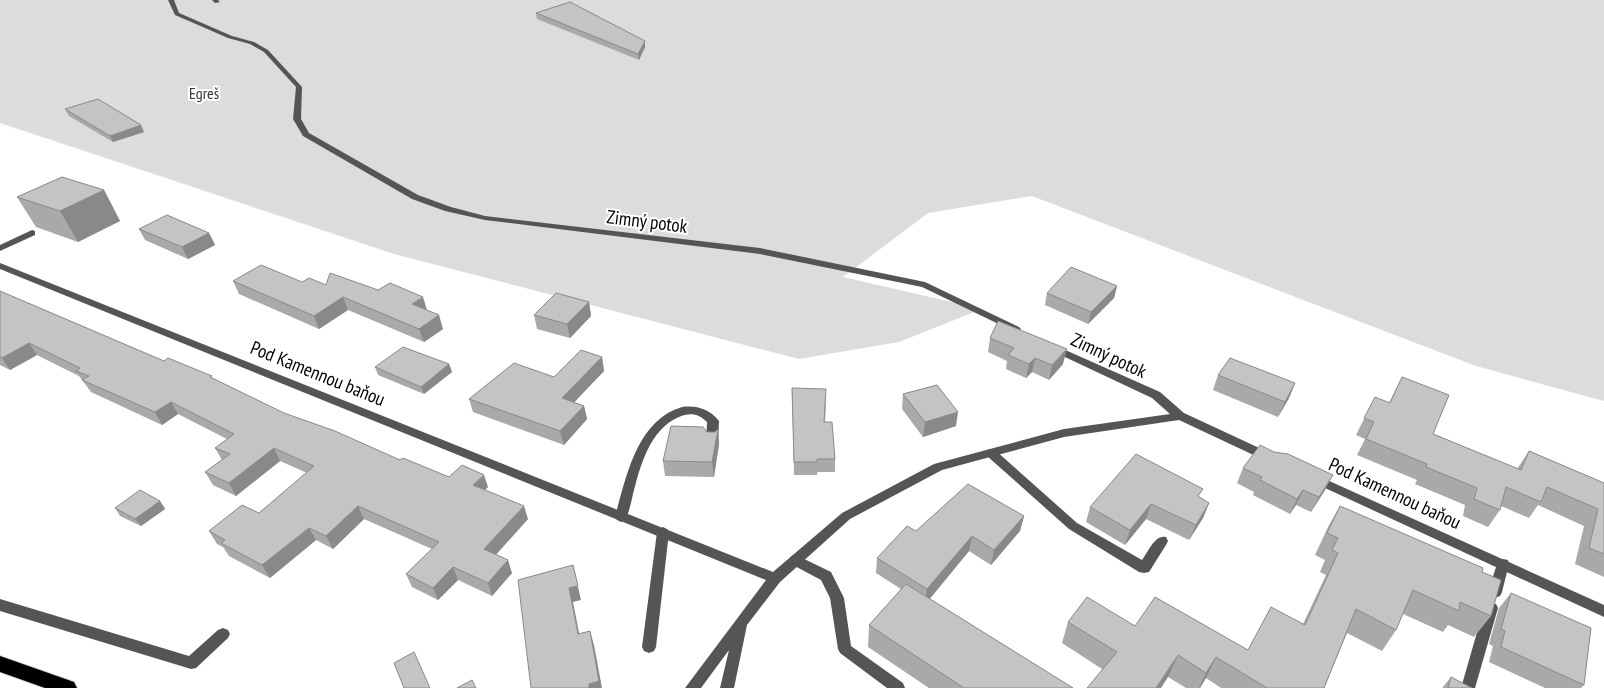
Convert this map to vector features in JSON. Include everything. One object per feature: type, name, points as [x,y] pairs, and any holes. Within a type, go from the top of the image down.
[{"type":"main road","points":[[0,664],[68,688]]},
{"type":"street","name":"Zimný potok","points":[[171,0],[177,14],[230,37],[252,43],[266,51],[299,87],[297,119],[306,134],[415,197],[448,209],[484,218],[760,251],[925,285],[1023,333]]},
{"type":"street","points":[[0,248],[32,233]]},
{"type":"street","name":"Pod Kamennou baňou","points":[[0,266],[775,578]]},
{"type":"street","name":"Zimný potok","points":[[1050,346],[1156,395],[1180,416]]},
{"type":"street","points":[[621,517],[634,470],[645,444],[661,424],[676,413],[690,410],[705,413],[712,421],[712,442]]},
{"type":"street","points":[[692,688],[775,578],[846,516],[938,467],[1064,433],[1180,416],[1274,460]]},
{"type":"street","points":[[992,453],[1073,526],[1144,568],[1162,541]]},
{"type":"street","name":"Pod Kamennou baňou","points":[[1309,475],[1604,610]]},
{"type":"street","points":[[649,647],[663,532]]},
{"type":"street","points":[[796,560],[826,576],[837,598],[845,648],[898,688]]},
{"type":"street","points":[[1468,688],[1503,564]]},
{"type":"street","points":[[0,605],[191,663],[223,634]]},
{"type":"street","points":[[727,688],[743,621]]},
{"type":"green space","name":"Egreš","points":[[0,0],[1604,0],[1604,401],[1476,366],[1032,196],[928,213],[843,277],[982,309],[899,342],[799,359],[394,254],[0,123]]},
{"type":"building","points":[[570,2],[645,41],[638,54],[536,13]]},
{"type":"building","points":[[98,99],[141,125],[110,136],[65,109]]},
{"type":"building","points":[[62,177],[104,190],[60,211],[17,197]]},
{"type":"building","points":[[167,215],[209,233],[182,247],[139,229]]},
{"type":"building","points":[[261,265],[302,282],[309,278],[326,285],[330,273],[378,290],[390,283],[423,297],[412,304],[439,315],[419,329],[343,297],[314,316],[233,281]]},
{"type":"building","points":[[1071,267],[1117,286],[1091,312],[1047,293]]},
{"type":"building","points":[[0,291],[164,361],[168,358],[212,376],[210,377],[284,413],[335,431],[400,460],[403,458],[449,477],[462,465],[484,475],[473,485],[524,506],[484,549],[508,560],[488,583],[453,567],[433,588],[406,574],[439,542],[358,506],[326,536],[309,528],[262,565],[221,543],[225,540],[209,531],[242,505],[259,513],[314,466],[274,448],[229,483],[205,472],[230,454],[215,448],[234,434],[171,402],[155,412],[82,380],[89,376],[76,371],[80,368],[29,343],[2,358],[0,357]]},
{"type":"building","points":[[556,293],[589,302],[567,324],[534,315]]},
{"type":"building","points":[[998,321],[1067,349],[1052,365],[1035,358],[1029,364],[1008,355],[1014,348],[990,338]]},
{"type":"building","points":[[403,347],[449,364],[421,387],[375,367]]},
{"type":"building","points":[[581,350],[602,357],[562,398],[584,406],[560,431],[469,399],[514,363],[554,377]]},
{"type":"building","points":[[1230,358],[1295,383],[1285,402],[1218,375]]},
{"type":"building","points":[[1402,377],[1449,395],[1433,434],[1521,470],[1529,451],[1604,483],[1604,554],[1589,548],[1598,509],[1547,487],[1541,502],[1506,487],[1500,510],[1474,499],[1477,488],[1426,467],[1427,464],[1366,439],[1374,422],[1364,418],[1375,397],[1390,403]]},
{"type":"building","points":[[937,385],[958,412],[925,422],[903,394]]},
{"type":"building","points":[[792,388],[826,389],[824,422],[832,422],[835,459],[817,459],[817,462],[794,462]]},
{"type":"building","points":[[671,426],[703,427],[707,432],[715,432],[718,429],[712,462],[663,461]]},
{"type":"building","points":[[1260,445],[1274,452],[1288,454],[1333,475],[1319,497],[1303,490],[1297,499],[1260,480],[1262,477],[1243,468]]},
{"type":"building","points":[[1136,454],[1203,489],[1198,496],[1209,503],[1196,525],[1151,504],[1130,530],[1090,507]]},
{"type":"building","points":[[968,484],[1024,516],[994,550],[972,536],[927,589],[877,558],[907,526],[916,531]]},
{"type":"building","points":[[140,490],[160,501],[135,519],[115,508]]},
{"type":"building","points":[[1340,506],[1483,568],[1482,572],[1501,580],[1491,616],[1460,602],[1459,611],[1413,590],[1396,630],[1356,609],[1324,688],[1267,688],[1216,657],[1206,673],[1178,655],[1156,688],[1087,688],[1117,652],[1068,622],[1087,597],[1135,626],[1155,597],[1248,650],[1271,607],[1305,625],[1338,553],[1332,550],[1338,538],[1327,533]]},
{"type":"building","points":[[573,565],[578,586],[569,588],[578,634],[590,631],[599,681],[589,684],[589,688],[531,688],[518,580]]},
{"type":"building","points":[[906,584],[1073,688],[964,688],[869,625]]},
{"type":"building","points":[[1511,593],[1591,628],[1584,685],[1501,647],[1505,631],[1501,629]]},
{"type":"building","points":[[414,652],[430,688],[404,688],[394,663]]},
{"type":"building","points":[[1451,677],[1472,688],[1448,688]]},
{"type":"building","points":[[472,680],[476,688],[457,688]]}]
